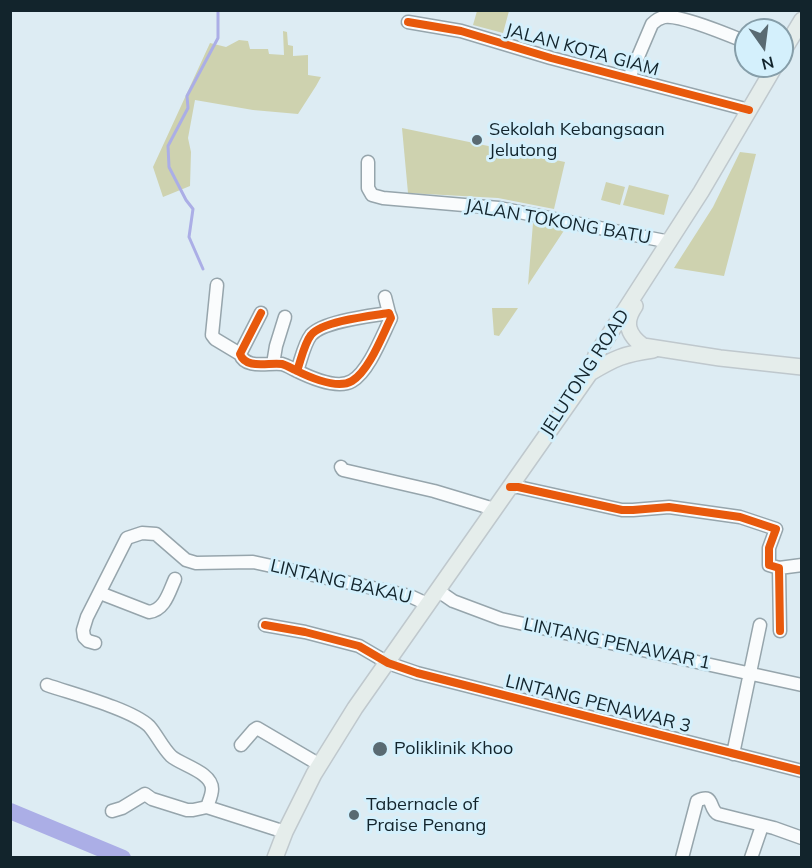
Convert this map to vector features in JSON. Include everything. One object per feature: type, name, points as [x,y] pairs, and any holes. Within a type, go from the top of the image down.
[{"type":"main road","name":"JELUTONG ROAD","points":[[275,858],[298,805],[355,708],[590,373],[596,355],[670,242],[768,78]]},
{"type":"main road","points":[[708,180],[710,188],[628,316],[629,331],[643,346],[801,367]]},
{"type":"main road","points":[[590,373],[609,361],[625,355],[659,349]]},
{"type":"street","points":[[629,78],[652,24],[666,13],[734,38]]},
{"type":"street","name":"JALAN KOTA GIAM","points":[[408,22],[461,32],[749,110]]},
{"type":"street","name":"JALAN TOKONG BATU","points":[[368,162],[368,188],[372,195],[383,198],[499,208],[670,242]]},
{"type":"street","points":[[217,285],[212,335],[215,339],[240,354],[242,360],[248,363],[283,364],[339,385],[353,381],[360,375],[373,354],[391,318],[385,297]]},
{"type":"street","points":[[240,354],[261,313]]},
{"type":"street","points":[[297,371],[309,338],[321,328],[333,323],[389,313]]},
{"type":"street","points":[[273,364],[285,317]]},
{"type":"street","points":[[340,467],[343,470],[434,491],[494,509]]},
{"type":"street","points":[[510,487],[622,510],[669,507],[740,517],[776,529],[769,548],[769,565],[779,568],[801,565]]},
{"type":"street","name":"LINTANG BAKAU","points":[[95,643],[86,639],[83,633],[87,617],[127,538],[142,533],[156,534],[186,560],[196,563],[254,562],[410,596],[428,604]]},
{"type":"street","points":[[779,568],[780,631]]},
{"type":"street","points":[[100,593],[153,612],[162,606],[175,579]]},
{"type":"street","name":"LINTANG PENAWAR 1","points":[[437,590],[453,601],[501,619],[801,685]]},
{"type":"street","name":"LINTANG PENAWAR 3","points":[[265,625],[305,632],[359,646],[388,663],[417,673],[801,771]]},
{"type":"street","points":[[733,754],[760,625]]},
{"type":"street","points":[[47,685],[110,706],[138,718],[150,727],[173,758],[198,771],[210,782],[212,792],[207,807]]},
{"type":"street","points":[[241,746],[257,728],[320,765]]},
{"type":"street","points":[[112,811],[122,808],[145,794],[152,799],[187,810],[207,807],[285,832]]},
{"type":"street","points":[[682,858],[697,801],[703,798],[712,802],[714,813],[774,828],[801,838]]},
{"type":"street","points":[[751,858],[762,826]]},
{"type":"green space","points":[[477,11],[509,11],[503,33],[473,25]]},
{"type":"green space","points":[[283,31],[287,32],[288,45],[293,46],[293,56],[308,55],[308,75],[321,77],[298,114],[253,110],[195,100],[188,138],[191,152],[190,186],[163,197],[153,167],[210,43],[226,47],[239,40],[248,41],[250,49],[268,49],[269,54],[284,55]]},
{"type":"green space","points":[[402,128],[565,162],[554,209],[498,198],[408,193]]},
{"type":"green space","points":[[740,152],[756,154],[724,276],[674,268],[713,207]]},
{"type":"green space","points":[[606,182],[625,187],[620,205],[601,200]]},
{"type":"green space","points":[[629,185],[669,195],[664,215],[623,205]]},
{"type":"green space","points":[[533,223],[565,229],[528,285]]},
{"type":"green space","points":[[492,308],[518,308],[499,336],[494,335]]},
{"type":"waterway","points":[[203,269],[189,237],[193,209],[169,167],[168,146],[188,108],[187,96],[218,38],[218,10]]},
{"type":"waterway","points":[[10,811],[123,858]]},
{"type":"cycle path","points":[[408,22],[461,31],[551,58],[749,110]]},
{"type":"cycle path","points":[[261,313],[240,354],[243,359],[252,364],[282,364],[301,373],[315,379],[339,384],[352,381],[364,369],[391,318],[389,313],[347,320],[317,330],[306,343],[297,371]]},
{"type":"cycle path","points":[[510,487],[622,510],[669,507],[740,517],[776,529],[769,548],[769,565],[779,568],[780,631]]},
{"type":"cycle path","points":[[265,625],[305,632],[359,646],[388,663],[417,673],[802,771]]},
{"type":"place","name":"Sekolah Kebangsaan Jelutong","points":[[477,140]]},
{"type":"place","name":"Poliklinik Khoo","points":[[380,749]]},
{"type":"place","name":"Tabernacle of Praise Penang","points":[[354,815]]}]
